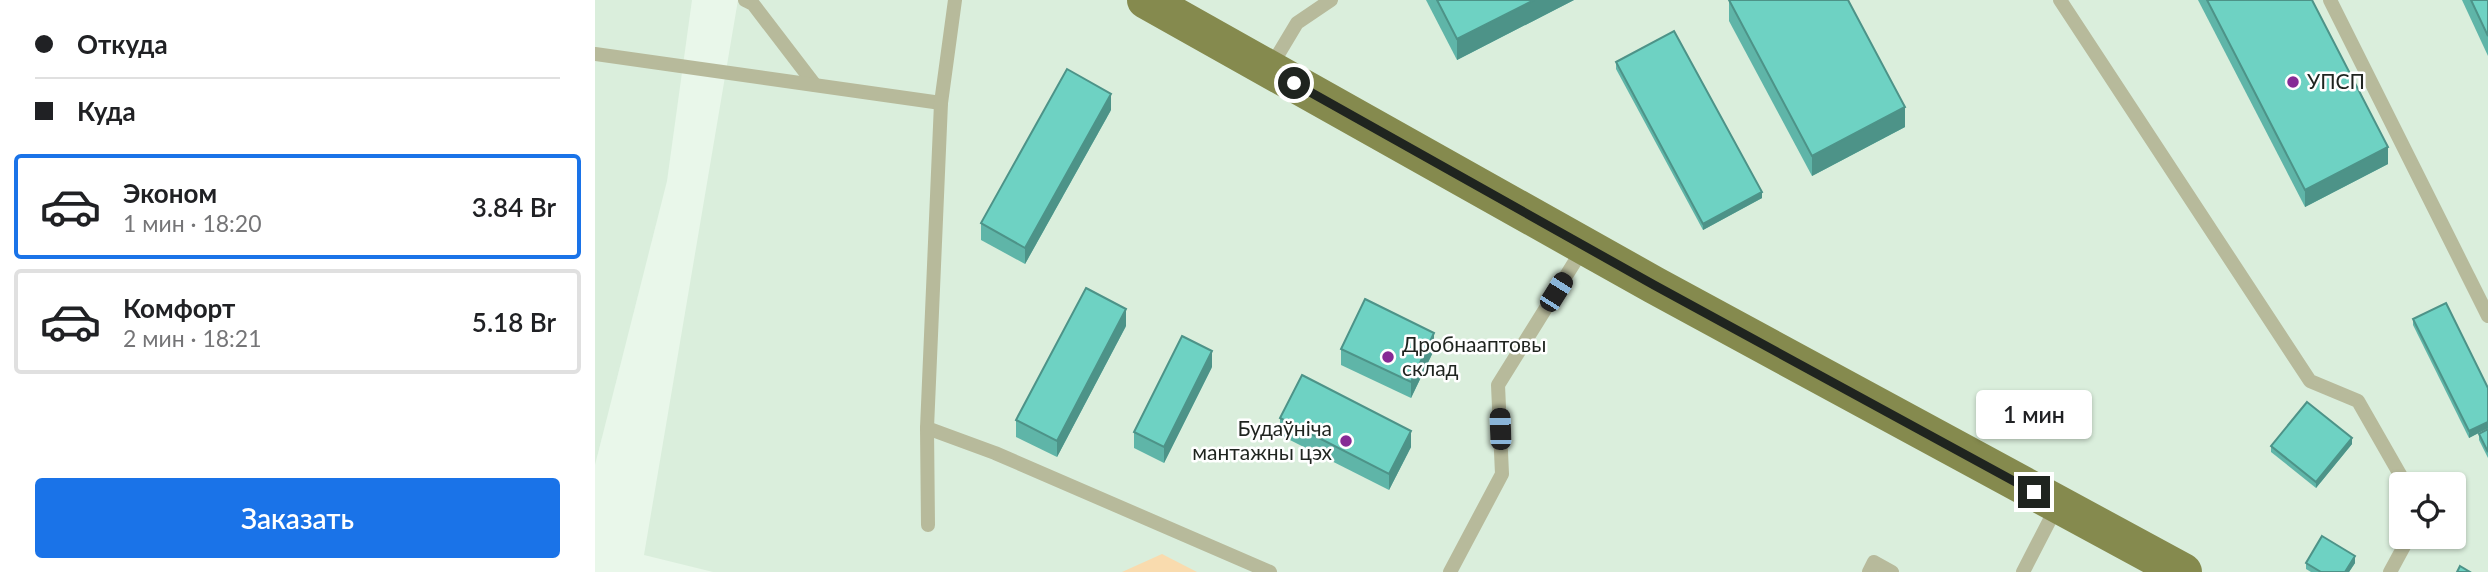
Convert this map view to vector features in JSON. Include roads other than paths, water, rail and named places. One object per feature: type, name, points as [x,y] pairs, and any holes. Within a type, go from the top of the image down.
[{"type":"main road","points":[[1146,0],[1584,246],[2183,572]]},
{"type":"lane","points":[[745,0],[753,4],[814,85]]},
{"type":"lane","points":[[928,525],[927,428],[941,103],[955,0]]},
{"type":"lane","points":[[1269,69],[1297,23],[1331,0]]},
{"type":"lane","points":[[2060,0],[2310,381],[2358,401],[2399,472]]},
{"type":"lane","points":[[2330,0],[2488,316]]},
{"type":"lane","points":[[595,54],[941,103]]},
{"type":"lane","points":[[1450,572],[1502,474],[1498,385],[1584,246]]},
{"type":"lane","points":[[927,428],[995,453],[1270,572]]},
{"type":"lane","points":[[2023,572],[2058,505]]},
{"type":"lane","points":[[2390,572],[2402,549]]},
{"type":"lane","points":[[1869,572],[1874,562],[1892,572]]},
{"type":"place","name":"УПСП","points":[[2293,82]]},
{"type":"place","name":"Дробнааптовы склад","points":[[1388,357]]},
{"type":"place","name":"Будаўніча мантажны цэх","points":[[1346,441]]}]
